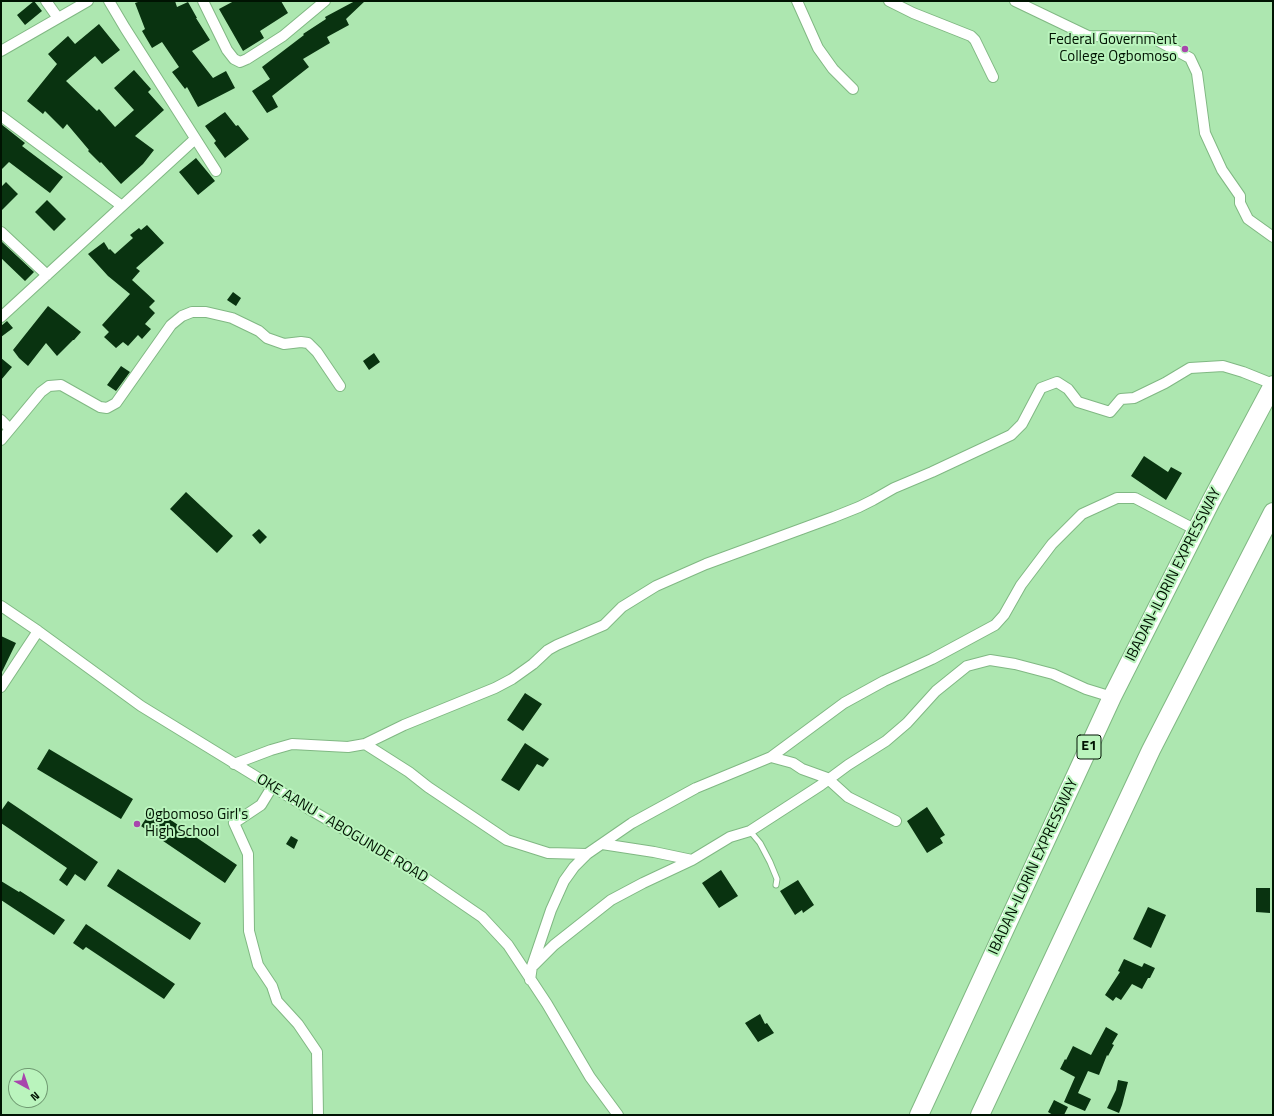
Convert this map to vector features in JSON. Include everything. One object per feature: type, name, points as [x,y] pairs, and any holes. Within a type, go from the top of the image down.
[{"type":"highway","name":"IBADAN-ILORIN EXPRESSWAY","points":[[919,1115],[1112,697],[1196,530],[1273,385]]},
{"type":"highway","points":[[984,1114],[1151,750],[1273,512]]},
{"type":"street","points":[[46,1],[58,18]]},
{"type":"street","points":[[1,51],[88,1]]},
{"type":"street","points":[[109,1],[216,171]]},
{"type":"street","points":[[203,1],[227,50],[234,59],[240,62],[283,36],[325,1]]},
{"type":"street","points":[[797,1],[818,48],[833,69],[853,89]]},
{"type":"street","points":[[889,1],[913,13],[971,36],[975,40],[993,77]]},
{"type":"street","points":[[1015,1],[1088,36],[1151,37],[1190,58],[1197,73],[1205,133],[1222,170],[1240,196],[1240,203],[1248,218],[1273,237]]},
{"type":"street","points":[[1,116],[122,206]]},
{"type":"street","points":[[1,317],[195,139]]},
{"type":"street","points":[[1,232],[47,275]]},
{"type":"street","points":[[1,440],[41,392],[49,386],[61,385],[100,407],[107,408],[116,403],[171,325],[182,316],[192,312],[206,312],[232,318],[259,331],[267,338],[284,344],[301,342],[308,343],[317,352],[340,386]]},
{"type":"street","points":[[234,764],[292,744],[348,747],[365,744],[404,725],[495,688],[512,679],[533,664],[548,650],[604,625],[622,607],[656,586],[706,564],[859,507],[894,488],[1011,435],[1022,424],[1041,388],[1057,382],[1068,389],[1078,402],[1110,412],[1121,399],[1134,398],[1165,383],[1190,368],[1223,366],[1243,372],[1273,385]]},
{"type":"street","points":[[1,420],[10,429]]},
{"type":"street","points":[[530,980],[532,966],[551,910],[564,881],[574,867],[587,854],[632,823],[696,788],[772,757],[844,703],[884,681],[932,659],[995,625],[1004,615],[1021,586],[1052,544],[1082,514],[1117,498],[1135,498],[1196,530]]},
{"type":"street","name":"OKE AANU - ABOGUNDE ROAD","points":[[1,606],[141,706],[272,787],[409,867],[482,917],[508,945],[547,1004],[590,1077],[618,1115]]},
{"type":"street","points":[[1,687],[38,631]]},
{"type":"street","points":[[532,966],[554,945],[611,900],[692,860],[730,837],[750,831],[886,741],[907,723],[936,691],[967,666],[990,660],[1016,664],[1053,674],[1086,689],[1112,697]]},
{"type":"street","points":[[365,744],[409,772],[428,788],[507,840],[548,853],[587,854]]},
{"type":"street","points":[[772,757],[793,763],[802,769],[829,779],[848,798],[896,821]]},
{"type":"street","points":[[272,787],[261,805],[234,823],[248,854],[248,932],[258,965],[272,986],[277,1000],[298,1024],[317,1052],[318,1115]]},
{"type":"street","points":[[602,844],[654,852],[692,860]]},
{"type":"lane","points":[[750,831],[760,843],[770,862],[777,879],[776,885]]},
{"type":"building","points":[[34,1],[42,11],[25,25],[17,15]]},
{"type":"building","points":[[141,1],[175,1],[177,7],[188,2],[210,40],[192,51],[213,78],[226,71],[235,88],[198,107],[187,87],[185,89],[172,72],[179,67],[162,42],[152,48],[142,31],[145,29],[135,3]]},
{"type":"building","points":[[234,1],[281,1],[288,13],[260,31],[264,38],[243,51],[219,9]]},
{"type":"building","points":[[355,1],[365,1],[346,19],[349,25],[327,37],[330,43],[303,59],[309,67],[272,96],[278,107],[267,113],[252,91],[270,79],[262,67],[304,35],[303,34],[326,19],[325,17]]},
{"type":"building","points":[[99,24],[120,50],[102,64],[95,56],[66,81],[97,111],[99,109],[115,127],[134,110],[114,88],[134,70],[151,89],[148,92],[164,110],[135,136],[154,150],[143,164],[121,184],[101,162],[100,163],[88,151],[89,150],[67,124],[63,129],[45,111],[43,114],[27,101],[57,64],[48,54],[68,36],[75,44]]},
{"type":"building","points":[[225,112],[249,139],[225,158],[214,143],[216,141],[205,126]]},
{"type":"building","points":[[1,124],[25,143],[22,146],[63,177],[50,193],[9,162],[1,170]]},
{"type":"building","points":[[196,158],[215,181],[198,195],[179,172]]},
{"type":"building","points":[[6,182],[18,194],[1,211],[1,187]]},
{"type":"building","points":[[47,200],[66,219],[54,231],[35,212]]},
{"type":"building","points":[[147,225],[164,243],[136,268],[140,271],[132,280],[155,301],[149,307],[155,313],[145,324],[151,329],[142,339],[138,335],[128,346],[123,342],[116,348],[104,337],[109,332],[102,325],[130,294],[108,276],[88,254],[104,242],[109,250],[110,249],[115,254],[133,238],[130,235],[139,228],[141,230]]},
{"type":"building","points":[[1,241],[34,272],[25,281],[1,258]]},
{"type":"building","points":[[233,292],[241,298],[236,306],[227,300]]},
{"type":"building","points":[[48,306],[81,332],[57,356],[46,343],[28,366],[13,350]]},
{"type":"building","points":[[7,321],[13,328],[1,337],[1,326]]},
{"type":"building","points":[[374,353],[380,362],[369,370],[363,361]]},
{"type":"building","points":[[1,358],[12,367],[1,380]]},
{"type":"building","points":[[121,366],[130,372],[116,391],[107,385]]},
{"type":"building","points":[[1144,456],[1168,472],[1171,467],[1182,473],[1166,500],[1131,476]]},
{"type":"building","points":[[186,492],[233,536],[217,553],[170,509]]},
{"type":"building","points":[[259,529],[267,537],[260,544],[252,535]]},
{"type":"building","points":[[1,636],[16,643],[1,674]]},
{"type":"building","points":[[525,693],[542,704],[523,731],[507,720]]},
{"type":"building","points":[[525,743],[549,759],[543,767],[537,764],[519,791],[501,780]]},
{"type":"building","points":[[49,749],[133,799],[121,819],[37,769]]},
{"type":"building","points":[[8,801],[98,862],[85,881],[75,874],[67,886],[59,880],[67,868],[1,823],[1,811]]},
{"type":"building","points":[[927,807],[945,835],[940,838],[943,843],[927,853],[907,821]]},
{"type":"building","points":[[153,808],[237,865],[225,883],[141,826]]},
{"type":"building","points":[[291,836],[298,840],[294,849],[286,844]]},
{"type":"building","points":[[118,869],[201,923],[190,940],[107,886]]},
{"type":"building","points":[[721,870],[738,896],[719,908],[702,883]]},
{"type":"building","points":[[798,880],[814,905],[803,913],[802,910],[795,915],[780,891]]},
{"type":"building","points":[[1,881],[19,892],[20,891],[65,920],[54,935],[1,900]]},
{"type":"building","points":[[1256,888],[1270,888],[1270,913],[1256,912]]},
{"type":"building","points":[[1148,907],[1166,915],[1151,948],[1133,939]]},
{"type":"building","points":[[86,924],[175,984],[164,999],[86,947],[83,950],[73,943]]},
{"type":"building","points":[[1124,959],[1142,967],[1144,963],[1155,968],[1142,989],[1132,984],[1121,1000],[1116,997],[1113,1001],[1105,995],[1120,972],[1118,971]]},
{"type":"building","points":[[760,1014],[765,1024],[767,1023],[774,1033],[758,1042],[745,1023]]},
{"type":"building","points":[[1106,1027],[1118,1034],[1112,1044],[1114,1045],[1108,1056],[1107,1055],[1099,1075],[1088,1071],[1078,1093],[1091,1099],[1085,1111],[1064,1102],[1075,1077],[1060,1069],[1073,1046],[1091,1055]]},
{"type":"building","points":[[1118,1080],[1128,1082],[1119,1113],[1107,1108],[1116,1090]]},
{"type":"building","points":[[1054,1100],[1068,1107],[1064,1115],[1053,1115],[1048,1112]]},
{"type":"place","name":"Federal Government College Ogbomoso","points":[[1185,49]]},
{"type":"place","name":"Ogbomoso Girl's High School","points":[[137,824]]}]
